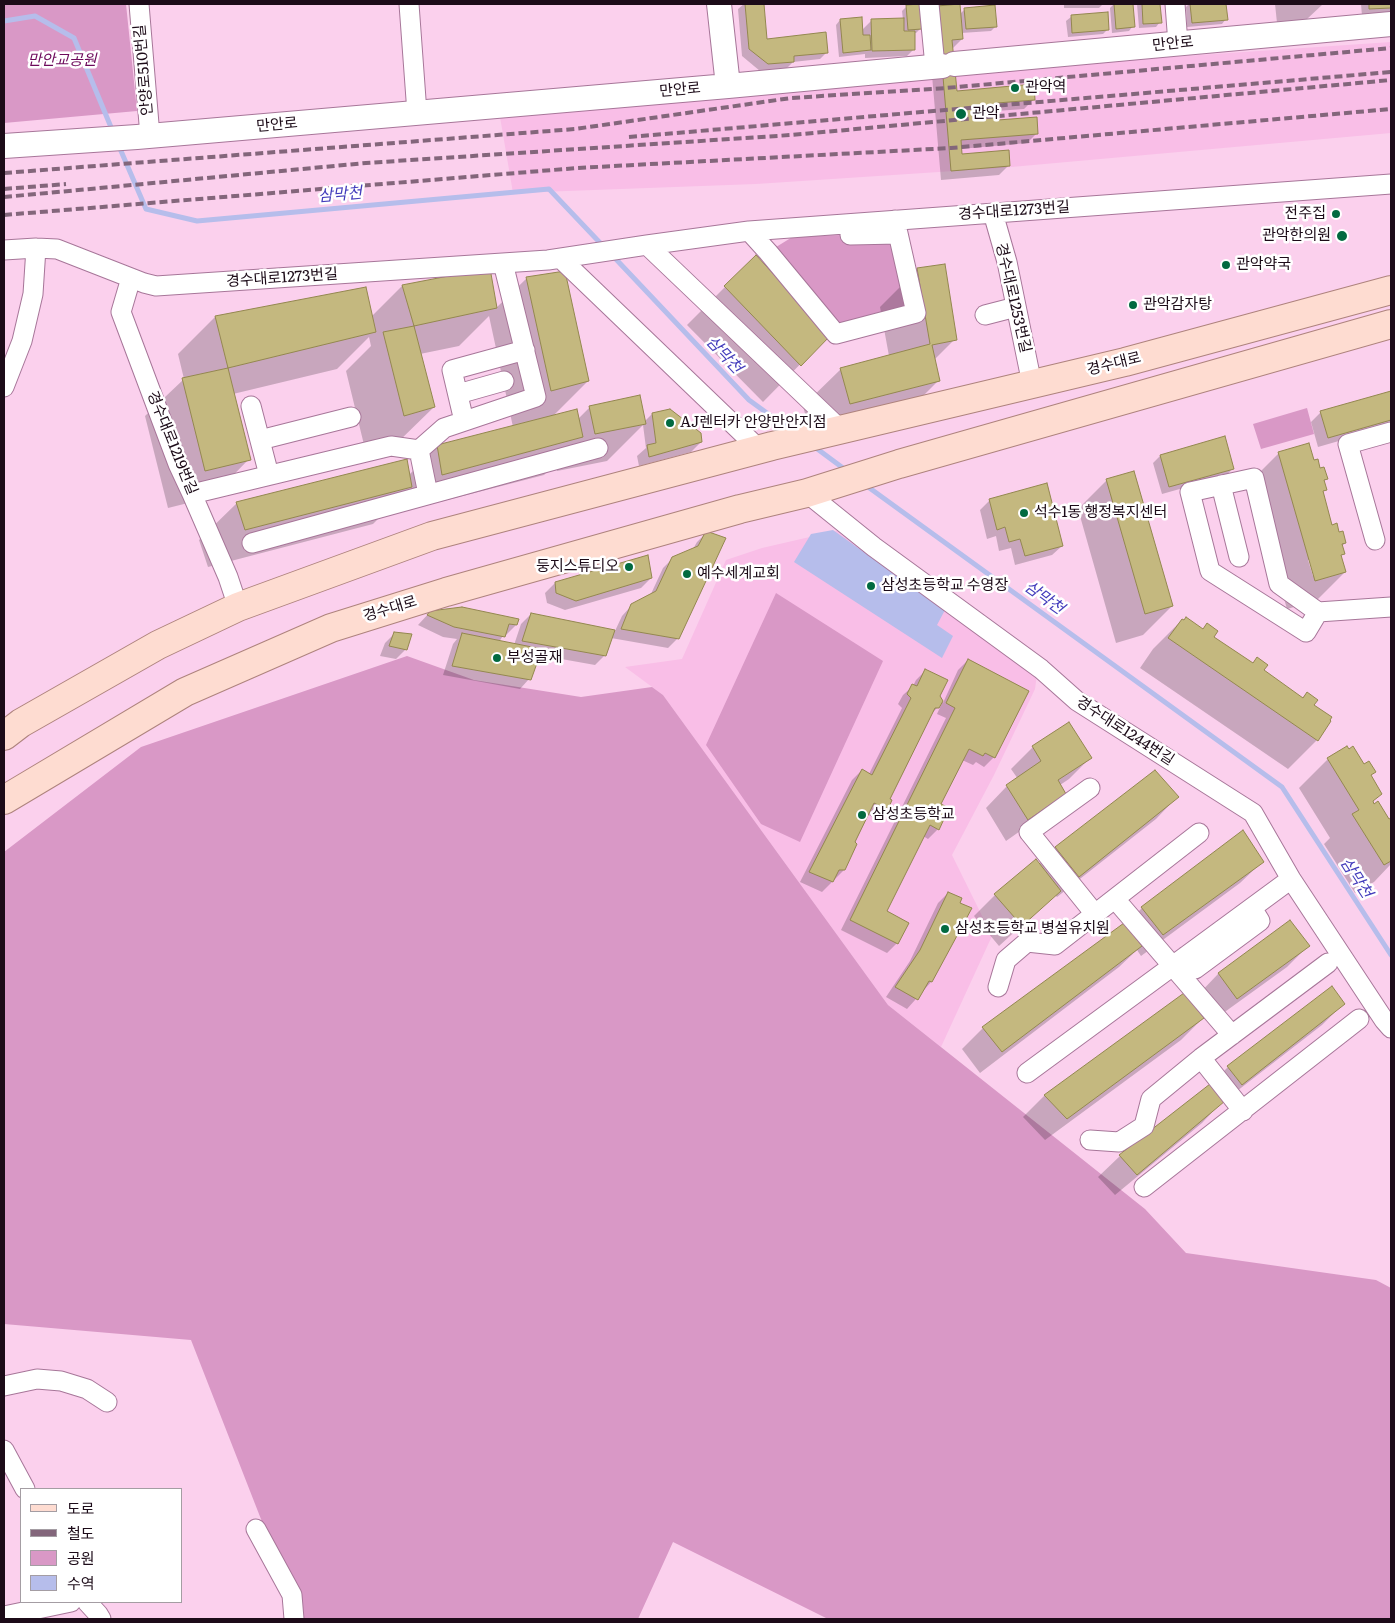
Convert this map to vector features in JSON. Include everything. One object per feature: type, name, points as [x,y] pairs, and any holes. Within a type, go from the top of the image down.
[{"type":"main road","name":"경수대로","points":[[766,447],[1125,362],[1391,290]]},
{"type":"main road","name":"경수대로","points":[[4,800],[185,692],[331,628],[456,590],[740,509],[807,493],[899,464],[1391,324]]},
{"type":"main road","points":[[4,736],[21,723],[158,645],[238,607],[432,536],[766,447]]},
{"type":"street","name":"안양로510번길","points":[[139,4],[143,137]]},
{"type":"street","points":[[409,4],[417,113]]},
{"type":"street","points":[[719,4],[728,86]]},
{"type":"street","points":[[929,4],[944,65]]},
{"type":"street","points":[[1175,4],[1178,44]]},
{"type":"street","name":"만안로","points":[[4,146],[143,137],[728,86],[1391,24]]},
{"type":"street","name":"경수대로1273번길","points":[[4,250],[57,249],[156,286],[564,258],[749,231],[897,227],[993,213],[1391,184]]},
{"type":"street","name":"경수대로1253번길","points":[[993,213],[1007,262],[1032,384]]},
{"type":"street","points":[[749,231],[836,334],[916,312],[897,227],[794,236]]},
{"type":"street","points":[[643,245],[838,430]]},
{"type":"street","points":[[4,387],[22,341],[33,294],[36,248]]},
{"type":"street","points":[[564,258],[766,447]]},
{"type":"street","points":[[192,494],[391,446],[419,450],[444,428],[536,397],[503,263]]},
{"type":"street","name":"경수대로1219번길","points":[[131,278],[121,312],[178,464],[228,577],[238,607]]},
{"type":"street","points":[[985,314],[1016,306]]},
{"type":"street","points":[[464,421],[452,370],[525,350]]},
{"type":"street","points":[[458,394],[504,381]]},
{"type":"street","points":[[251,406],[270,476]]},
{"type":"street","points":[[260,440],[351,418]]},
{"type":"street","points":[[1375,540],[1348,444],[1391,432]]},
{"type":"street","points":[[252,543],[598,448]]},
{"type":"street","points":[[419,450],[428,494]]},
{"type":"street","points":[[1318,612],[1306,632],[1210,571],[1190,492],[1254,478],[1279,584],[1318,612],[1391,607]]},
{"type":"street","points":[[1221,485],[1239,557]]},
{"type":"street","name":"경수대로1244번길","points":[[807,493],[874,547],[1041,669],[1076,700],[1253,813],[1291,879],[1389,1021]]},
{"type":"street","points":[[1264,606],[1279,584]]},
{"type":"street","points":[[1090,788],[1029,832],[1095,914]]},
{"type":"street","points":[[998,987],[1006,960],[1027,942],[1055,945],[1199,833]]},
{"type":"street","points":[[1027,1073],[1291,879]]},
{"type":"street","points":[[1115,899],[1180,961],[1232,1035]]},
{"type":"street","points":[[1090,1140],[1119,1142],[1144,1126],[1151,1099],[1201,1058],[1328,963]]},
{"type":"street","points":[[1144,1188],[1359,1019]]},
{"type":"street","points":[[1201,1058],[1243,1111]]},
{"type":"street","points":[[4,1386],[37,1379],[61,1381],[87,1390],[108,1402]]},
{"type":"street","points":[[4,1450],[24,1488]]},
{"type":"street","points":[[256,1529],[292,1595],[294,1619]]},
{"type":"street","points":[[4,1616],[66,1603]]},
{"type":"street","points":[[88,1603],[101,1619]]},
{"type":"shaded area","points":[[1391,42],[1391,133],[1000,168],[756,184],[513,193],[500,117],[877,77]]},
{"type":"shaded area","name":"삼성초등학교","points":[[840,530],[1037,674],[1035,689],[994,775],[952,855],[992,936],[941,1047],[888,1005],[663,695],[625,667],[682,659],[726,560],[762,548]]},
{"type":"green space","name":"만안교공원","points":[[4,4],[126,4],[137,111],[4,123]]},
{"type":"green space","points":[[898,234],[916,313],[836,334],[768,252],[794,236]]},
{"type":"green space","points":[[1307,408],[1314,434],[1261,449],[1253,424]]},
{"type":"green space","points":[[776,593],[883,661],[800,842],[761,824],[706,745]]},
{"type":"green space","points":[[407,656],[474,680],[581,697],[652,687],[663,695],[888,1005],[1145,1209],[1186,1253],[1376,1280],[1391,1288],[1391,1619],[828,1619],[673,1542],[638,1619],[300,1619],[191,1340],[4,1324],[4,852],[141,747]]},
{"type":"water","name":"삼성초등학교 수영장","points":[[833,530],[945,610],[937,625],[953,636],[942,658],[794,562],[811,534]]},
{"type":"building","points":[[745,4],[764,4],[767,39],[826,32],[828,53],[794,56],[794,62],[768,64],[749,49]]},
{"type":"building","points":[[920,4],[922,29],[908,30],[906,5]]},
{"type":"building","name":"관악역","points":[[960,4],[963,39],[952,40],[957,91],[1034,84],[1035,100],[997,103],[998,120],[1037,117],[1038,134],[961,140],[962,154],[1009,150],[1010,166],[951,171],[937,6]]},
{"type":"building","points":[[1114,4],[1133,4],[1135,27],[1116,29]]},
{"type":"building","points":[[1142,4],[1160,4],[1162,23],[1143,24]]},
{"type":"building","points":[[1190,4],[1226,4],[1228,20],[1192,23]]},
{"type":"building","points":[[1369,4],[1391,4],[1391,8],[1369,9]]},
{"type":"building","points":[[995,5],[997,27],[966,29],[964,8]]},
{"type":"building","points":[[1108,12],[1109,30],[1072,33],[1071,15]]},
{"type":"building","points":[[862,17],[863,35],[870,35],[871,50],[843,53],[840,19]]},
{"type":"building","points":[[904,18],[904,31],[915,31],[915,50],[872,51],[871,19]]},
{"type":"building","points":[[756,255],[830,336],[801,366],[724,286]]},
{"type":"building","points":[[945,264],[957,340],[932,345],[940,381],[850,404],[840,368],[930,344],[917,268]]},
{"type":"building","points":[[490,268],[497,308],[414,326],[402,285]]},
{"type":"building","points":[[565,271],[589,381],[551,391],[526,277]]},
{"type":"building","points":[[366,287],[376,332],[228,368],[215,316]]},
{"type":"building","points":[[414,326],[435,407],[404,416],[383,332]]},
{"type":"building","points":[[228,368],[251,460],[205,471],[182,378]]},
{"type":"building","points":[[1391,391],[1391,420],[1328,438],[1320,411]]},
{"type":"building","points":[[640,395],[646,424],[595,434],[589,406]]},
{"type":"building","points":[[577,409],[583,437],[442,475],[437,445]]},
{"type":"building","name":"AJ렌터카 안양만안지점","points":[[670,409],[701,433],[702,442],[649,457],[647,445],[656,443],[652,413]]},
{"type":"building","points":[[1225,436],[1234,469],[1169,487],[1160,455]]},
{"type":"building","points":[[1309,443],[1314,460],[1318,459],[1320,468],[1324,467],[1328,479],[1324,480],[1327,490],[1323,491],[1332,525],[1337,523],[1339,532],[1343,531],[1346,543],[1342,544],[1345,554],[1341,555],[1346,572],[1315,581],[1278,452]]},
{"type":"building","points":[[407,459],[412,487],[245,530],[236,502]]},
{"type":"building","points":[[1134,471],[1173,606],[1145,614],[1106,479]]},
{"type":"building","name":"석수1동 행정복지센터","points":[[1047,483],[1063,546],[1025,556],[1020,539],[1009,542],[1005,527],[997,530],[989,499]]},
{"type":"building","name":"예수세계교회","points":[[706,531],[726,538],[679,639],[621,629],[631,604],[656,591],[672,557],[698,546]]},
{"type":"building","name":"둥지스튜디오","points":[[648,555],[652,578],[576,601],[556,593],[555,582]]},
{"type":"building","points":[[462,607],[519,619],[517,625],[509,624],[505,637],[454,627],[427,615],[430,611]]},
{"type":"building","points":[[531,613],[615,630],[606,656],[522,641]]},
{"type":"building","points":[[1186,617],[1203,629],[1207,623],[1218,631],[1214,637],[1253,663],[1257,657],[1268,665],[1264,670],[1303,698],[1307,692],[1318,700],[1314,705],[1332,717],[1318,741],[1168,638],[1182,619],[1184,620]]},
{"type":"building","points":[[394,632],[412,634],[407,650],[389,646]]},
{"type":"building","name":"부성골재","points":[[462,633],[542,649],[531,680],[452,666]]},
{"type":"building","points":[[968,659],[1029,691],[995,758],[985,753],[983,756],[969,749],[941,804],[949,808],[939,830],[930,825],[887,911],[909,923],[898,944],[850,920],[955,708],[946,703]]},
{"type":"building","name":"삼성초등학교","points":[[925,669],[948,680],[940,696],[943,701],[939,708],[935,708],[890,799],[892,800],[889,807],[884,808],[874,803],[855,842],[857,844],[845,870],[839,870],[833,882],[809,872],[862,769],[872,775],[911,698],[907,694],[912,684],[917,686]]},
{"type":"building","points":[[1069,722],[1092,758],[1058,780],[1066,794],[1028,820],[1006,785],[1041,761],[1032,746]]},
{"type":"building","points":[[1347,746],[1349,749],[1353,746],[1364,764],[1369,761],[1376,772],[1371,775],[1382,794],[1373,801],[1374,804],[1378,801],[1389,819],[1391,818],[1391,861],[1384,865],[1352,814],[1359,810],[1327,758]]},
{"type":"building","points":[[1155,770],[1179,797],[1079,877],[1055,847]]},
{"type":"building","points":[[1243,830],[1264,862],[1163,935],[1141,907]]},
{"type":"building","points":[[1036,859],[1061,891],[1022,926],[994,894]]},
{"type":"building","name":"삼성초등학교 병설유치원","points":[[948,892],[962,898],[960,903],[972,908],[932,982],[929,981],[918,1000],[895,987],[920,950]]},
{"type":"building","points":[[1290,920],[1310,946],[1237,999],[1218,973]]},
{"type":"building","points":[[1124,923],[1142,946],[1002,1052],[982,1027]]},
{"type":"building","points":[[1332,986],[1345,1004],[1242,1085],[1227,1066]]},
{"type":"building","points":[[1184,993],[1204,1018],[1067,1119],[1044,1095]]},
{"type":"building","points":[[1210,1084],[1225,1101],[1137,1175],[1119,1155]]},
{"type":"waterway","name":"삼막천","points":[[4,21],[35,16],[74,38],[113,132]]},
{"type":"waterway","name":"삼막천","points":[[118,144],[146,209],[197,221],[549,189],[604,247]]},
{"type":"waterway","name":"삼막천","points":[[612,255],[749,400],[793,432]]},
{"type":"waterway","name":"삼막천","points":[[812,445],[847,471]]},
{"type":"waterway","name":"삼막천","points":[[864,484],[1282,787],[1391,955]]},
{"type":"railway","points":[[4,173],[575,129],[791,98],[946,88],[1391,48]]},
{"type":"railway","points":[[629,137],[1391,72]]},
{"type":"railway","points":[[4,197],[366,163],[791,135],[1391,80]]},
{"type":"railway","points":[[4,215],[577,168],[951,148],[1391,109]]},
{"type":"railway","points":[[4,189],[66,184]]},
{"type":"place","name":"관악역","points":[[1015,88]]},
{"type":"place","name":"관악","points":[[961,114]]},
{"type":"place","name":"전주집","points":[[1336,214]]},
{"type":"place","name":"관악한의원","points":[[1342,236]]},
{"type":"place","name":"관악약국","points":[[1226,265]]},
{"type":"place","name":"관악감자탕","points":[[1133,305]]},
{"type":"place","name":"AJ렌터카 안양만안지점","points":[[670,423]]},
{"type":"place","name":"석수1동 행정복지센터","points":[[1024,513]]},
{"type":"place","name":"둥지스튜디오","points":[[629,567]]},
{"type":"place","name":"예수세계교회","points":[[687,574]]},
{"type":"place","name":"삼성초등학교 수영장","points":[[871,586]]},
{"type":"place","name":"부성골재","points":[[497,658]]},
{"type":"place","name":"삼성초등학교","points":[[862,815]]},
{"type":"place","name":"삼성초등학교 병설유치원","points":[[945,929]]}]
